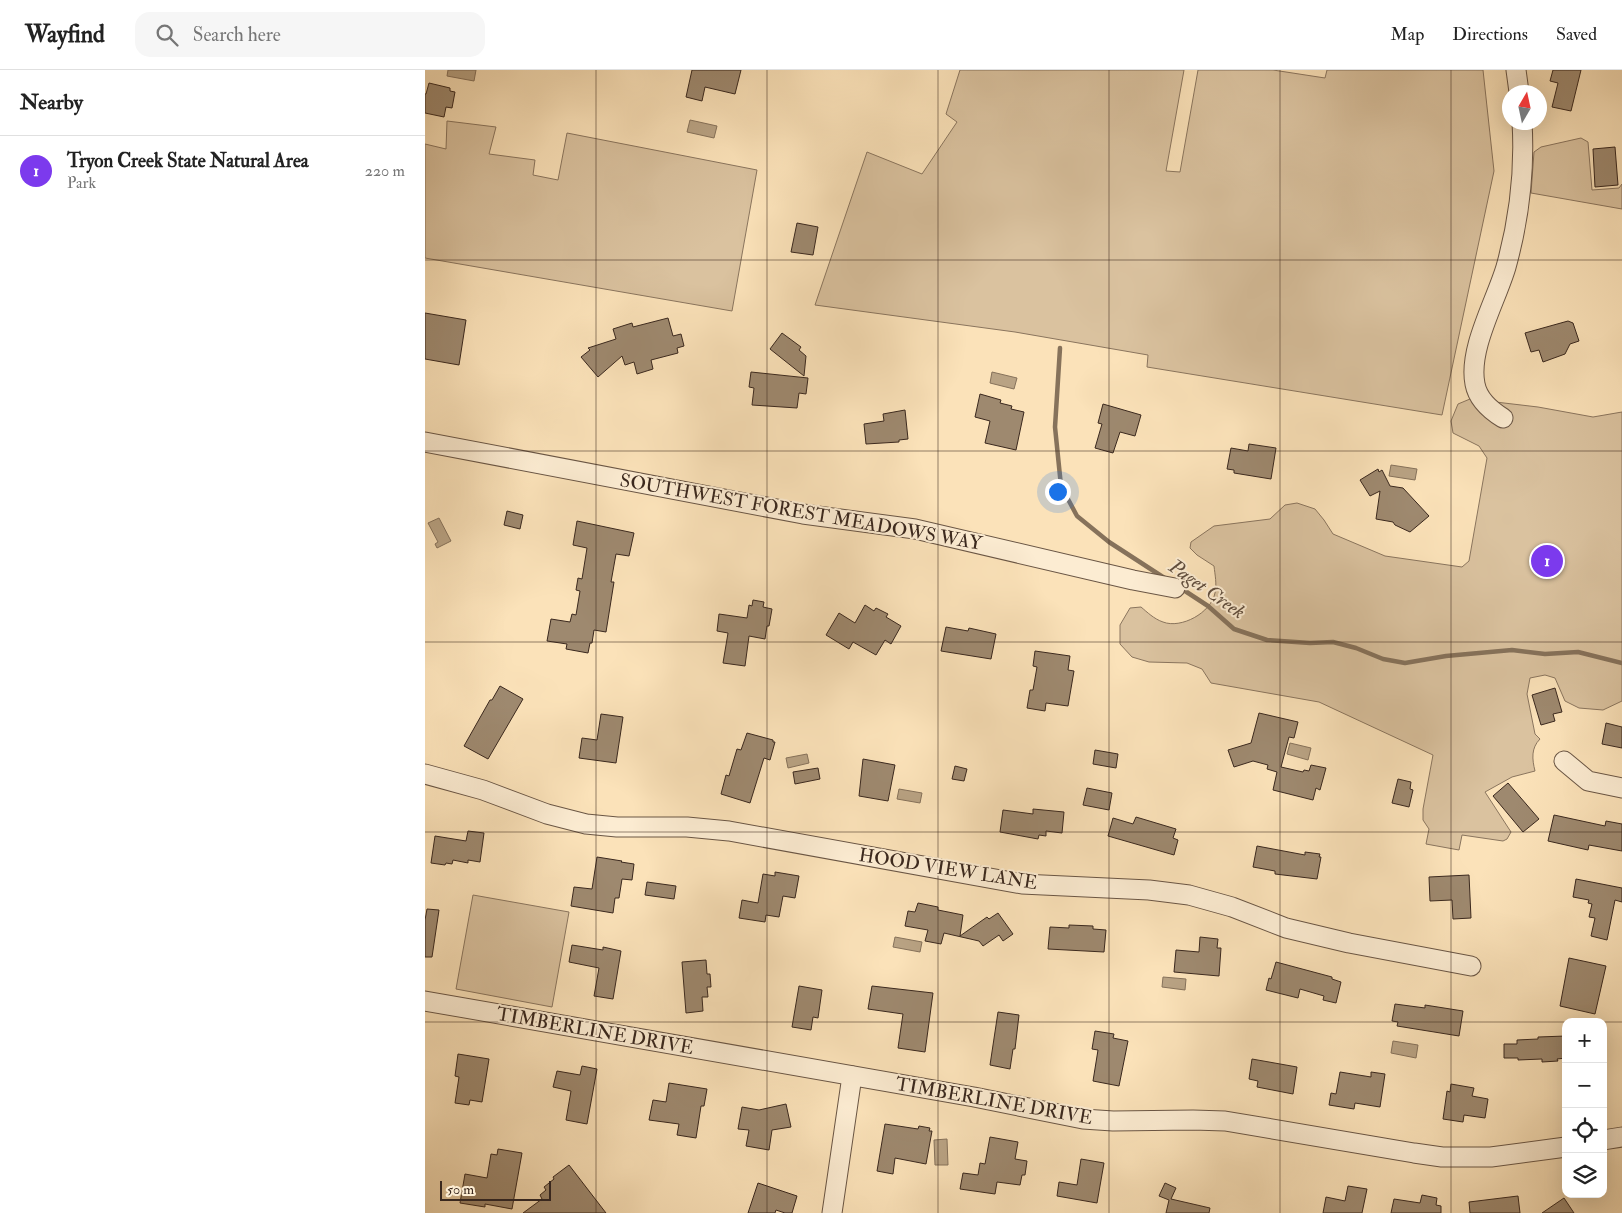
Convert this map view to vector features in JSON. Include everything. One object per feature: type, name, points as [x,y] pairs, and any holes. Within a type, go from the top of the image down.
[{"type":"street","points":[[1516,70],[1518,85]]},
{"type":"street","points":[[1503,418],[1491,410],[1479,397],[1475,384],[1474,369],[1476,353],[1505,269],[1516,228],[1523,162],[1522,130]]},
{"type":"street","name":"SOUTHWEST FOREST MEADOWS WAY","points":[[425,442],[803,514],[915,529],[1175,588]]},
{"type":"street","points":[[1564,761],[1588,782],[1622,788]]},
{"type":"street","name":"HOOD VIEW LANE","points":[[425,774],[483,790],[547,814],[586,824],[617,827],[687,827],[729,831],[1023,884],[1179,893],[1208,900],[1295,930],[1349,943],[1471,966]]},
{"type":"street","name":"TIMBERLINE DRIVE","points":[[425,1001],[974,1097],[1083,1119],[1225,1121],[1435,1156],[1466,1158],[1491,1157],[1562,1148]]},
{"type":"street","points":[[832,1213],[852,1076]]},
{"type":"street","points":[[1607,1139],[1622,1137]]},
{"type":"shaded area","points":[[448,70],[476,70],[474,81],[447,76]]},
{"type":"shaded area","points":[[960,70],[1184,70],[1166,171],[1180,172],[1198,70],[1273,70],[1325,78],[1327,70],[1483,70],[1494,171],[1442,415],[1147,367],[1148,355],[1015,332],[815,305],[867,152],[922,174],[957,122],[946,114]]},
{"type":"shaded area","points":[[690,120],[717,126],[714,138],[687,132]]},
{"type":"shaded area","points":[[447,121],[496,127],[489,154],[535,160],[533,175],[558,180],[567,133],[757,170],[732,311],[425,258],[425,144],[446,149]]},
{"type":"shaded area","points":[[1581,138],[1588,142],[1592,190],[1619,188],[1622,184],[1622,209],[1531,193],[1534,152],[1541,147]]},
{"type":"shaded area","points":[[992,372],[1017,378],[1014,389],[990,383]]},
{"type":"shaded area","points":[[1470,399],[1538,407],[1593,417],[1622,412],[1622,701],[1603,710],[1579,708],[1565,701],[1555,678],[1545,675],[1530,678],[1527,694],[1535,734],[1540,739],[1535,746],[1533,754],[1535,771],[1512,777],[1485,792],[1511,832],[1507,839],[1503,841],[1462,835],[1459,850],[1426,844],[1429,829],[1423,820],[1423,809],[1433,755],[1319,702],[1211,683],[1202,669],[1187,663],[1149,662],[1132,657],[1120,644],[1120,625],[1130,608],[1141,607],[1157,619],[1170,624],[1186,621],[1202,613],[1208,607],[1215,593],[1214,566],[1190,548],[1191,542],[1214,526],[1270,519],[1285,505],[1297,503],[1315,509],[1333,534],[1385,556],[1462,567],[1469,561],[1487,458],[1479,446],[1453,433],[1451,421],[1458,404]]},
{"type":"shaded area","points":[[1391,465],[1417,469],[1415,480],[1389,476]]},
{"type":"shaded area","points":[[439,518],[451,541],[437,548],[435,544],[438,542],[428,523]]},
{"type":"shaded area","points":[[1290,743],[1311,748],[1308,760],[1287,754]]},
{"type":"shaded area","points":[[807,754],[809,763],[788,768],[786,758]]},
{"type":"shaded area","points":[[899,789],[922,793],[920,803],[897,799]]},
{"type":"shaded area","points":[[473,895],[569,912],[552,1007],[456,989]]},
{"type":"shaded area","points":[[895,937],[922,942],[920,952],[893,947]]},
{"type":"shaded area","points":[[1163,977],[1186,979],[1185,990],[1162,987]]},
{"type":"shaded area","points":[[1393,1041],[1418,1045],[1416,1058],[1391,1053]]},
{"type":"shaded area","points":[[947,1139],[948,1165],[935,1165],[934,1140]]},
{"type":"building","points":[[692,70],[741,70],[735,94],[705,87],[702,101],[686,97]]},
{"type":"building","points":[[1553,70],[1581,70],[1571,111],[1552,107],[1558,83],[1550,81]]},
{"type":"building","points":[[429,83],[450,88],[450,91],[455,92],[452,108],[446,107],[444,117],[425,113],[425,94]]},
{"type":"building","points":[[1615,147],[1618,185],[1595,187],[1593,149]]},
{"type":"building","points":[[797,223],[818,227],[813,255],[791,252]]},
{"type":"building","points":[[425,313],[466,320],[459,365],[425,359]]},
{"type":"building","points":[[668,318],[673,336],[681,334],[684,346],[677,348],[678,353],[651,360],[653,369],[637,374],[634,362],[625,365],[622,356],[598,377],[581,357],[590,350],[588,348],[616,339],[613,329],[632,323],[633,327]]},
{"type":"building","points":[[1568,321],[1573,323],[1579,341],[1570,344],[1565,354],[1543,362],[1539,350],[1531,352],[1525,333]]},
{"type":"building","points":[[782,333],[801,347],[799,350],[806,356],[804,376],[770,349]]},
{"type":"building","points":[[751,372],[808,378],[806,394],[799,393],[797,408],[752,405],[754,388],[749,387]]},
{"type":"building","points":[[980,394],[1001,400],[1000,403],[1012,406],[1011,409],[1024,412],[1016,450],[985,443],[990,421],[975,417]]},
{"type":"building","points":[[1103,404],[1141,415],[1135,436],[1120,432],[1113,453],[1095,448],[1102,424],[1098,423]]},
{"type":"building","points":[[905,410],[908,439],[899,440],[899,442],[866,444],[864,424],[884,421],[883,414]]},
{"type":"building","points":[[1249,444],[1276,448],[1271,479],[1234,473],[1234,470],[1227,469],[1231,448],[1248,451]]},
{"type":"building","points":[[1378,469],[1379,472],[1382,470],[1390,486],[1403,488],[1429,516],[1410,532],[1395,525],[1393,522],[1376,519],[1380,491],[1370,496],[1360,480]]},
{"type":"building","points":[[507,511],[523,515],[520,529],[504,525]]},
{"type":"building","points":[[577,521],[634,533],[629,556],[616,554],[611,582],[614,582],[606,632],[594,630],[588,653],[566,649],[567,644],[547,641],[551,619],[570,622],[572,614],[576,615],[580,591],[576,590],[578,578],[582,579],[587,548],[573,545]]},
{"type":"building","points":[[753,600],[764,602],[763,607],[772,609],[765,639],[749,636],[745,666],[723,663],[728,633],[717,631],[719,614],[747,618],[749,605],[752,606]]},
{"type":"building","points":[[865,605],[874,611],[876,608],[888,614],[886,617],[901,626],[891,644],[885,640],[876,655],[853,642],[849,649],[826,635],[839,613],[855,623]]},
{"type":"building","points":[[946,627],[968,631],[969,628],[996,634],[991,659],[941,651]]},
{"type":"building","points":[[1035,651],[1070,656],[1068,670],[1074,671],[1068,706],[1046,703],[1045,711],[1027,708],[1030,690],[1033,690],[1037,667],[1033,666]]},
{"type":"building","points":[[500,686],[523,699],[488,759],[464,746]]},
{"type":"building","points":[[1555,688],[1562,712],[1553,714],[1555,721],[1541,725],[1532,695]]},
{"type":"building","points":[[1259,713],[1298,722],[1294,738],[1289,737],[1281,767],[1303,772],[1304,770],[1309,771],[1311,765],[1326,768],[1320,790],[1316,788],[1313,800],[1273,790],[1277,772],[1267,769],[1268,765],[1253,761],[1234,767],[1228,750],[1251,743]]},
{"type":"building","points":[[601,714],[623,717],[616,763],[579,758],[582,738],[597,740]]},
{"type":"building","points":[[1606,723],[1622,727],[1622,748],[1602,744]]},
{"type":"building","points":[[747,733],[775,742],[770,760],[764,758],[750,803],[721,794],[726,775],[729,776],[737,749],[741,750]]},
{"type":"building","points":[[1095,750],[1118,754],[1116,768],[1093,764]]},
{"type":"building","points":[[863,759],[895,765],[888,801],[859,796]]},
{"type":"building","points":[[955,766],[967,769],[964,781],[952,779]]},
{"type":"building","points":[[818,768],[820,779],[795,784],[793,772]]},
{"type":"building","points":[[1398,779],[1411,782],[1410,789],[1413,790],[1409,807],[1392,803]]},
{"type":"building","points":[[1508,783],[1539,819],[1523,832],[1493,796]]},
{"type":"building","points":[[1087,788],[1112,793],[1109,810],[1083,805]]},
{"type":"building","points":[[1033,809],[1064,812],[1062,833],[1046,831],[1046,836],[1039,835],[1038,839],[1000,832],[1003,810],[1033,814]]},
{"type":"building","points":[[1554,815],[1605,826],[1606,821],[1622,824],[1622,851],[1589,845],[1588,850],[1548,841]]},
{"type":"building","points":[[1136,817],[1176,829],[1173,838],[1178,840],[1174,855],[1108,836],[1113,818],[1133,824]]},
{"type":"building","points":[[468,831],[484,833],[480,862],[468,860],[468,863],[453,860],[452,864],[446,863],[445,865],[431,863],[435,836],[466,841]]},
{"type":"building","points":[[1257,846],[1305,855],[1305,852],[1320,854],[1317,879],[1275,874],[1275,871],[1253,867]]},
{"type":"building","points":[[597,857],[634,864],[632,880],[622,879],[619,898],[615,898],[613,913],[571,906],[574,887],[592,889]]},
{"type":"building","points":[[775,872],[799,876],[795,898],[783,896],[779,917],[766,915],[765,922],[739,918],[742,900],[758,903],[763,874],[775,876]]},
{"type":"building","points":[[1469,875],[1471,918],[1453,919],[1452,900],[1430,901],[1429,877]]},
{"type":"building","points":[[1576,879],[1622,888],[1622,902],[1615,900],[1607,940],[1591,936],[1595,918],[1589,917],[1592,904],[1588,903],[1589,900],[1573,897]]},
{"type":"building","points":[[647,882],[676,886],[674,899],[645,895]]},
{"type":"building","points":[[918,903],[938,907],[938,910],[963,915],[960,936],[987,917],[989,919],[998,913],[1013,934],[1003,941],[999,935],[983,946],[979,941],[944,933],[941,944],[925,941],[928,930],[905,926],[908,911],[915,912]]},
{"type":"building","points":[[427,909],[439,910],[432,957],[425,957],[425,920]]},
{"type":"building","points":[[1069,925],[1093,926],[1093,929],[1106,930],[1104,952],[1048,949],[1050,927],[1069,928]]},
{"type":"building","points":[[1200,937],[1218,939],[1217,948],[1221,948],[1219,976],[1174,972],[1176,950],[1199,952]]},
{"type":"building","points":[[572,945],[603,950],[603,947],[621,951],[613,999],[594,996],[599,968],[569,962]]},
{"type":"building","points":[[1569,958],[1606,966],[1595,1014],[1560,1006]]},
{"type":"building","points":[[706,960],[707,974],[710,974],[711,987],[707,987],[708,997],[702,997],[703,1011],[686,1013],[682,962]]},
{"type":"building","points":[[1276,962],[1332,977],[1332,979],[1341,982],[1336,1003],[1323,1000],[1324,996],[1300,989],[1298,998],[1266,990]]},
{"type":"building","points":[[799,986],[822,990],[818,1018],[813,1017],[811,1030],[792,1027]]},
{"type":"building","points":[[872,986],[933,993],[925,1052],[898,1048],[903,1014],[868,1009]]},
{"type":"building","points":[[1395,1004],[1425,1008],[1425,1005],[1463,1011],[1459,1036],[1397,1026],[1398,1022],[1392,1021]]},
{"type":"building","points":[[998,1012],[1019,1015],[1015,1049],[1013,1049],[1010,1069],[990,1065]]},
{"type":"building","points":[[1095,1031],[1114,1034],[1113,1038],[1128,1041],[1119,1086],[1093,1081],[1098,1050],[1092,1049]]},
{"type":"building","points":[[1562,1036],[1562,1058],[1557,1059],[1558,1061],[1542,1062],[1542,1059],[1518,1060],[1518,1058],[1504,1058],[1504,1044],[1517,1044],[1517,1040],[1538,1039],[1538,1037]]},
{"type":"building","points":[[458,1054],[489,1059],[482,1102],[470,1100],[469,1105],[455,1103],[459,1077],[455,1076]]},
{"type":"building","points":[[1252,1059],[1297,1067],[1293,1094],[1257,1087],[1258,1081],[1249,1079]]},
{"type":"building","points":[[582,1066],[597,1069],[587,1124],[566,1120],[571,1091],[553,1087],[557,1071],[580,1075]]},
{"type":"building","points":[[1340,1072],[1371,1077],[1371,1072],[1385,1074],[1380,1107],[1355,1103],[1354,1109],[1329,1105],[1331,1093],[1336,1094]]},
{"type":"building","points":[[669,1083],[707,1089],[704,1106],[701,1106],[696,1138],[677,1135],[679,1124],[649,1120],[653,1100],[666,1102]]},
{"type":"building","points":[[1451,1084],[1474,1088],[1472,1096],[1488,1099],[1485,1118],[1464,1115],[1463,1122],[1443,1119],[1447,1091],[1450,1092]]},
{"type":"building","points":[[786,1104],[791,1127],[772,1130],[769,1150],[746,1146],[749,1130],[738,1129],[742,1107],[759,1110]]},
{"type":"building","points":[[885,1124],[918,1129],[919,1126],[930,1128],[929,1131],[932,1131],[926,1164],[895,1158],[893,1174],[877,1171]]},
{"type":"building","points":[[990,1137],[1018,1142],[1015,1159],[1027,1161],[1025,1175],[1022,1175],[1020,1185],[997,1182],[995,1194],[960,1189],[963,1173],[978,1175],[980,1163],[985,1164]]},
{"type":"building","points":[[498,1149],[522,1153],[512,1209],[485,1204],[485,1207],[460,1203],[465,1174],[487,1178],[491,1154],[497,1155]]},
{"type":"building","points":[[1081,1159],[1104,1163],[1097,1203],[1057,1196],[1059,1182],[1077,1185]]},
{"type":"building","points":[[569,1165],[606,1213],[523,1213],[542,1199],[540,1195],[546,1190],[544,1187],[554,1179],[553,1177]]},
{"type":"building","points":[[758,1183],[797,1196],[792,1213],[776,1210],[775,1213],[748,1213]]},
{"type":"building","points":[[1165,1183],[1176,1188],[1171,1199],[1210,1208],[1209,1213],[1166,1213],[1169,1200],[1159,1196]]},
{"type":"building","points":[[1348,1186],[1367,1189],[1362,1213],[1323,1213],[1326,1197],[1345,1201]]},
{"type":"building","points":[[1422,1195],[1437,1198],[1436,1205],[1441,1206],[1441,1213],[1391,1213],[1394,1199],[1420,1203]]},
{"type":"building","points":[[1518,1196],[1520,1213],[1470,1213],[1469,1202]]},
{"type":"building","points":[[1564,1198],[1574,1213],[1542,1213]]},
{"type":"waterway","name":"Paget Creek","points":[[1060,348],[1055,427],[1061,486],[1077,516],[1109,542],[1166,579]]},
{"type":"waterway","name":"Paget Creek","points":[[1179,587],[1208,606],[1234,629],[1267,640],[1310,643],[1333,642],[1356,648],[1383,659],[1405,663],[1446,656],[1512,650],[1545,654],[1578,652],[1622,663]]},
{"type":"place","name":"Tryon Creek State Natural Area","points":[[1547,561]]}]
